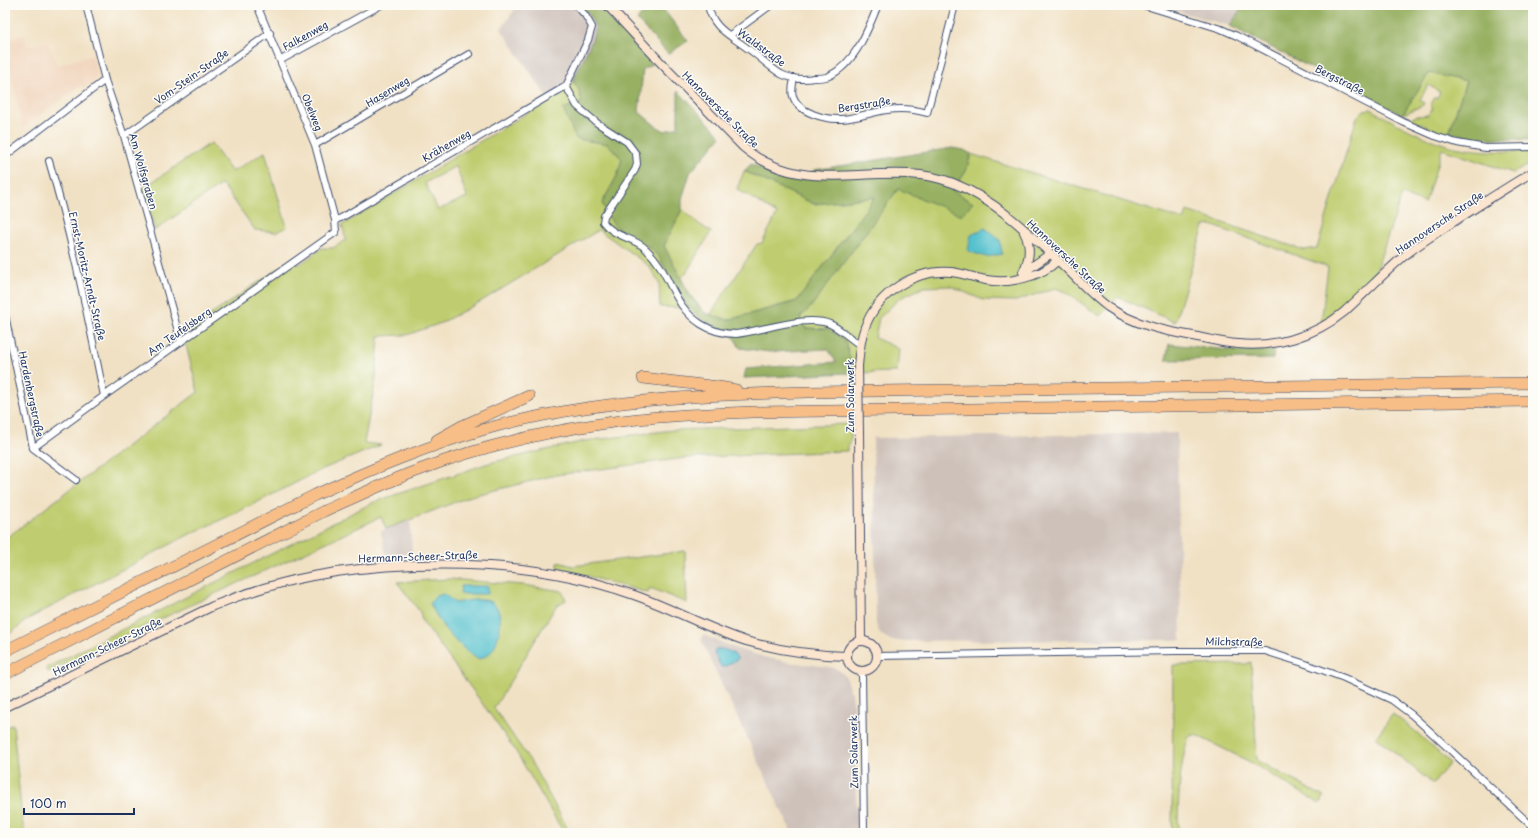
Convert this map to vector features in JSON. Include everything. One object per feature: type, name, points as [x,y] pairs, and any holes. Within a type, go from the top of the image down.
[{"type":"highway","points":[[643,378],[719,387],[752,393]]},
{"type":"highway","points":[[413,452],[484,430],[550,414],[599,406],[696,396],[752,393],[897,390],[1533,383]]},
{"type":"highway","points":[[5,652],[315,495],[413,452],[462,426],[529,396]]},
{"type":"highway","points":[[5,674],[324,511],[373,488],[419,470],[480,450],[553,432],[601,424],[645,419],[754,412],[1533,401]]},
{"type":"main road","name":"Hannoversche Straße","points":[[607,5],[662,65],[755,158],[771,166],[808,175],[917,175],[940,178],[964,188],[982,197],[998,208],[1057,260],[1102,303],[1141,324],[1174,333],[1236,344],[1259,345],[1283,341],[1311,332],[1336,318],[1414,248],[1533,172]]},
{"type":"main road","points":[[1018,225],[1025,234],[1029,245],[1028,262],[1023,272]]},
{"type":"main road","points":[[1016,279],[1023,272],[1050,254]]},
{"type":"main road","name":"Zum Solarwerk","points":[[861,640],[858,366],[860,345],[864,328],[877,306],[896,288],[918,277],[932,273],[950,272],[993,281],[1016,279],[1039,273],[1049,268],[1057,260]]},
{"type":"main road","name":"Hermann-Scheer-Straße","points":[[5,707],[206,609],[242,594],[280,582],[320,573],[386,566],[440,564],[485,565],[552,573],[595,583],[631,594],[746,640],[771,647],[818,654],[846,656]]},
{"type":"main road","points":[[861,640],[872,644],[876,650],[877,656],[876,662],[872,668],[862,671],[851,667],[847,662],[846,656],[850,645],[861,640]]},
{"type":"street","name":"Am Wolfsgraben","points":[[86,5],[105,80],[124,136],[181,342]]},
{"type":"street","name":"Obelweg","points":[[257,5],[270,33],[315,145],[335,220],[336,232]]},
{"type":"street","name":"Falkenweg","points":[[281,60],[380,5]]},
{"type":"street","points":[[576,5],[585,15],[592,27],[588,40],[566,86],[577,106],[597,123],[627,142],[636,154],[637,164],[635,170],[609,208],[603,222],[607,227],[613,232],[645,247],[657,261],[682,308],[689,315],[712,331],[728,334],[749,333],[813,320],[828,323],[834,326],[860,345]]},
{"type":"street","name":"Waldstraße","points":[[708,5],[710,15],[716,24],[730,35],[782,74],[806,80],[828,76],[846,63],[855,53],[868,32],[878,5]]},
{"type":"street","points":[[730,35],[771,5]]},
{"type":"street","name":"Bergstraße","points":[[794,78],[792,96],[796,103],[803,110],[820,117],[842,119],[900,108],[926,112],[955,5]]},
{"type":"street","name":"Bergstraße","points":[[1143,5],[1214,27],[1237,36],[1403,122],[1435,136],[1457,143],[1486,148],[1533,147]]},
{"type":"street","name":"Vom-Stein-Straße","points":[[124,136],[270,33]]},
{"type":"street","name":"Hasenweg","points":[[315,145],[469,54]]},
{"type":"street","points":[[5,156],[105,80]]},
{"type":"street","name":"Krähenweg","points":[[335,220],[566,86]]},
{"type":"street","name":"Ernst-Moritz-Arndt-Straße","points":[[49,160],[86,304],[104,396]]},
{"type":"street","name":"Am Teufelsberg","points":[[33,448],[336,232]]},
{"type":"street","name":"Hardenbergstraße","points":[[5,315],[33,448],[76,480]]},
{"type":"street","name":"Milchstraße","points":[[877,656],[1266,651],[1303,662],[1344,678],[1392,700],[1412,715],[1533,827]]},
{"type":"street","name":"Zum Solarwerk","points":[[862,671],[864,833]]},
{"type":"shaded area","points":[[518,5],[580,5],[589,14],[596,28],[591,43],[570,86],[549,100],[501,29]]},
{"type":"shaded area","points":[[1156,5],[1243,5],[1230,26]]},
{"type":"shaded area","points":[[25,35],[27,47],[47,41],[57,65],[93,55],[98,76],[94,82],[85,89],[81,85],[22,128],[5,40]]},
{"type":"shaded area","points":[[1177,433],[1181,640],[892,641],[880,634],[876,624],[873,438]]},
{"type":"shaded area","points":[[410,519],[412,553],[386,555],[381,532]]},
{"type":"shaded area","points":[[703,635],[735,648],[764,657],[788,662],[830,667],[837,669],[844,675],[848,681],[849,691],[852,691],[855,732],[857,833],[792,833],[701,640]]},
{"type":"green space","points":[[580,5],[598,5],[653,64],[643,69],[639,112],[656,126],[665,131],[678,127],[678,91],[721,136],[690,173],[682,199],[682,209],[664,246],[690,295],[705,313],[728,320],[797,301],[875,197],[814,204],[744,171],[751,164],[780,176],[801,180],[814,170],[952,148],[964,150],[971,154],[966,171],[953,191],[973,203],[961,215],[898,189],[810,308],[800,317],[805,328],[828,329],[845,340],[852,366],[849,373],[744,378],[746,369],[836,362],[828,349],[769,352],[740,348],[731,332],[709,323],[693,312],[681,296],[659,257],[649,247],[621,231],[612,222],[602,203],[617,176],[622,159],[608,144],[576,139],[563,109],[582,102],[578,88],[573,81],[591,43],[596,28],[589,14]]},
{"type":"green space","points":[[640,5],[660,5],[688,41],[668,54],[637,20],[643,13]]},
{"type":"green space","points":[[1243,5],[1533,5],[1533,140],[1484,138],[1449,133],[1466,81],[1429,73],[1402,115],[1230,26]]},
{"type":"green space","points":[[1429,73],[1466,81],[1449,133],[1447,135],[1413,121],[1411,118],[1428,115],[1433,108],[1430,106],[1440,92],[1428,85],[1420,100],[1424,103],[1423,105],[1402,115]]},
{"type":"green space","points":[[573,81],[578,88],[582,102],[564,109],[608,144],[622,159],[617,176],[602,203],[616,227],[645,244],[659,257],[688,308],[660,307],[659,283],[649,266],[599,230],[480,302],[441,323],[407,335],[379,336],[376,378],[364,443],[381,445],[323,469],[238,512],[192,533],[28,619],[5,638],[5,539],[198,392],[183,334],[295,257],[299,265],[322,248],[333,248],[346,240],[342,225],[570,86]],"holes":[[[456,166],[467,197],[438,210],[425,183]]]},
{"type":"green space","points":[[1371,109],[1402,127],[1449,146],[1486,151],[1530,152],[1533,154],[1533,163],[1513,173],[1442,149],[1425,203],[1402,195],[1374,276],[1349,302],[1321,323],[1328,267],[1211,225],[1204,226],[1175,322],[1118,297],[1100,316],[1064,291],[1055,288],[1016,301],[983,300],[950,286],[924,287],[900,298],[879,318],[875,338],[899,349],[897,372],[849,373],[852,366],[828,329],[805,328],[800,317],[810,308],[898,189],[961,214],[973,203],[953,191],[966,171],[971,154],[1184,220],[1187,211],[1304,250],[1317,248],[1357,117],[1364,110]]},
{"type":"green space","points":[[211,143],[232,172],[265,152],[287,227],[276,232],[255,230],[222,184],[155,230],[143,188]]},
{"type":"green space","points":[[744,171],[814,204],[875,197],[797,301],[728,320],[710,315],[757,244],[762,243],[777,214],[737,189]]},
{"type":"green space","points":[[682,209],[711,232],[686,273],[681,278],[664,246]]},
{"type":"green space","points":[[1169,344],[1238,351],[1274,350],[1273,359],[1166,360]]},
{"type":"green space","points":[[851,424],[851,438],[847,451],[685,458],[556,475],[471,496],[386,529],[381,517],[48,672],[46,668],[374,502],[489,463],[585,441],[673,430]]},
{"type":"green space","points":[[685,551],[687,603],[650,588],[648,593],[558,568],[558,562],[573,566]]},
{"type":"green space","points":[[449,579],[523,585],[562,591],[566,600],[556,606],[494,708],[531,762],[570,833],[564,833],[515,750],[422,621],[420,612],[397,582]]},
{"type":"green space","points":[[1251,662],[1257,760],[1324,797],[1320,804],[1252,763],[1196,735],[1189,736],[1181,771],[1178,833],[1172,833],[1173,665],[1246,664]]},
{"type":"green space","points":[[1393,714],[1415,731],[1450,763],[1433,784],[1376,737]]},
{"type":"green space","points":[[13,724],[22,820],[25,833],[5,833],[5,728]]},
{"type":"water","points":[[985,228],[1000,240],[1002,254],[986,257],[968,251],[971,235]]},
{"type":"water","points":[[461,586],[488,586],[488,594],[460,594]]},
{"type":"water","points":[[444,594],[455,603],[481,600],[489,601],[495,605],[500,617],[500,626],[497,642],[490,653],[479,659],[456,642],[444,628],[430,603],[436,596]]},
{"type":"water","points":[[716,649],[729,651],[738,659],[724,667],[721,667],[714,653]]}]
